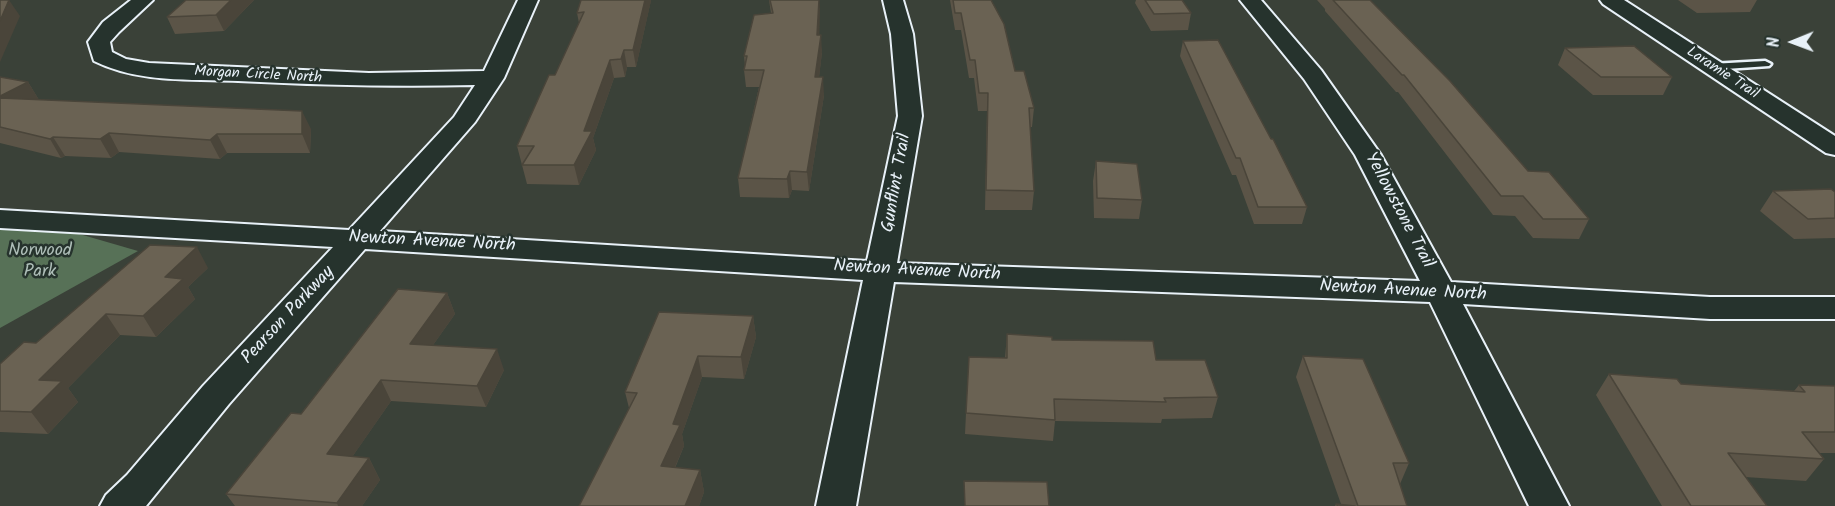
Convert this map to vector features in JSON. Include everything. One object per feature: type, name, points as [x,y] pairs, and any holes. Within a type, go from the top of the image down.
[{"type":"street","name":"Morgan Circle North","points":[[143,0],[111,27],[99,42],[102,56],[120,65],[149,70],[369,80],[492,78]]},
{"type":"street","name":"Pearson Parkway","points":[[120,506],[141,486],[216,395],[360,239],[463,122],[492,78],[528,0]]},
{"type":"street","name":"Gunflint Trail","points":[[836,506],[910,116],[902,34],[893,0]]},
{"type":"street","name":"Yellowstone Trail","points":[[1250,0],[1313,75],[1368,155],[1441,292],[1549,506]]},
{"type":"street","name":"Laramie Trail","points":[[1610,0],[1835,147]]},
{"type":"street","name":"Newton Avenue North","points":[[0,219],[882,272],[1441,292],[1710,308],[1835,308]]},
{"type":"lane","points":[[1711,67],[1765,64]]},
{"type":"green space","name":"Norwood Park","points":[[0,211],[138,251],[0,328]]},
{"type":"building","points":[[0,0],[9,0],[0,21]]},
{"type":"building","points":[[186,0],[231,0],[216,15],[167,17]]},
{"type":"building","points":[[581,0],[645,0],[633,50],[624,50],[621,59],[610,60],[584,131],[592,131],[574,165],[522,165],[534,146],[517,146],[549,75],[555,75],[584,12],[577,13]]},
{"type":"building","points":[[770,0],[819,0],[817,35],[821,35],[815,77],[823,77],[807,172],[790,171],[787,179],[738,178],[764,70],[744,70],[747,56],[744,56],[754,15],[773,13]]},
{"type":"building","points":[[953,0],[991,0],[1004,24],[1015,71],[1024,71],[1034,108],[1029,108],[1034,191],[986,190],[988,93],[979,93],[975,60],[970,60],[961,13],[955,13]]},
{"type":"building","points":[[1145,0],[1182,0],[1191,13],[1154,14]]},
{"type":"building","points":[[1333,0],[1370,0],[1450,81],[1528,171],[1549,172],[1589,219],[1543,219],[1523,196],[1501,196],[1404,75]]},
{"type":"building","points":[[1218,40],[1273,139],[1307,207],[1258,207],[1240,158],[1236,158],[1183,41]]},
{"type":"building","points":[[1634,46],[1672,77],[1601,77],[1565,48]]},
{"type":"building","points":[[0,77],[28,82],[0,96]]},
{"type":"building","points":[[0,98],[302,111],[302,134],[217,134],[210,140],[109,133],[100,139],[53,137],[50,139],[0,127]]},
{"type":"building","points":[[1096,161],[1137,164],[1142,200],[1097,198]]},
{"type":"building","points":[[1831,189],[1835,192],[1835,218],[1808,219],[1773,191]]},
{"type":"building","points":[[150,245],[197,247],[165,277],[183,279],[143,316],[106,314],[39,380],[62,381],[31,412],[0,411],[0,364],[24,342],[36,343]]},
{"type":"building","points":[[398,289],[447,293],[410,344],[497,349],[477,386],[381,380],[327,454],[369,458],[337,503],[226,494],[291,413],[301,414]]},
{"type":"building","points":[[659,312],[753,316],[741,357],[698,356],[673,424],[680,425],[661,466],[700,470],[685,506],[579,506],[637,393],[625,392]]},
{"type":"building","points":[[1007,334],[1052,337],[1052,340],[1153,341],[1156,360],[1205,360],[1218,397],[1164,398],[1166,402],[1054,399],[1055,420],[966,413],[969,357],[1007,358]]},
{"type":"building","points":[[1303,356],[1363,359],[1409,463],[1393,463],[1407,506],[1358,506]]},
{"type":"building","points":[[1609,374],[1677,379],[1681,384],[1805,392],[1799,385],[1835,386],[1835,432],[1802,432],[1824,459],[1728,453],[1767,506],[1691,506]]},
{"type":"building","points":[[964,481],[1047,482],[1049,506],[965,506]]}]
